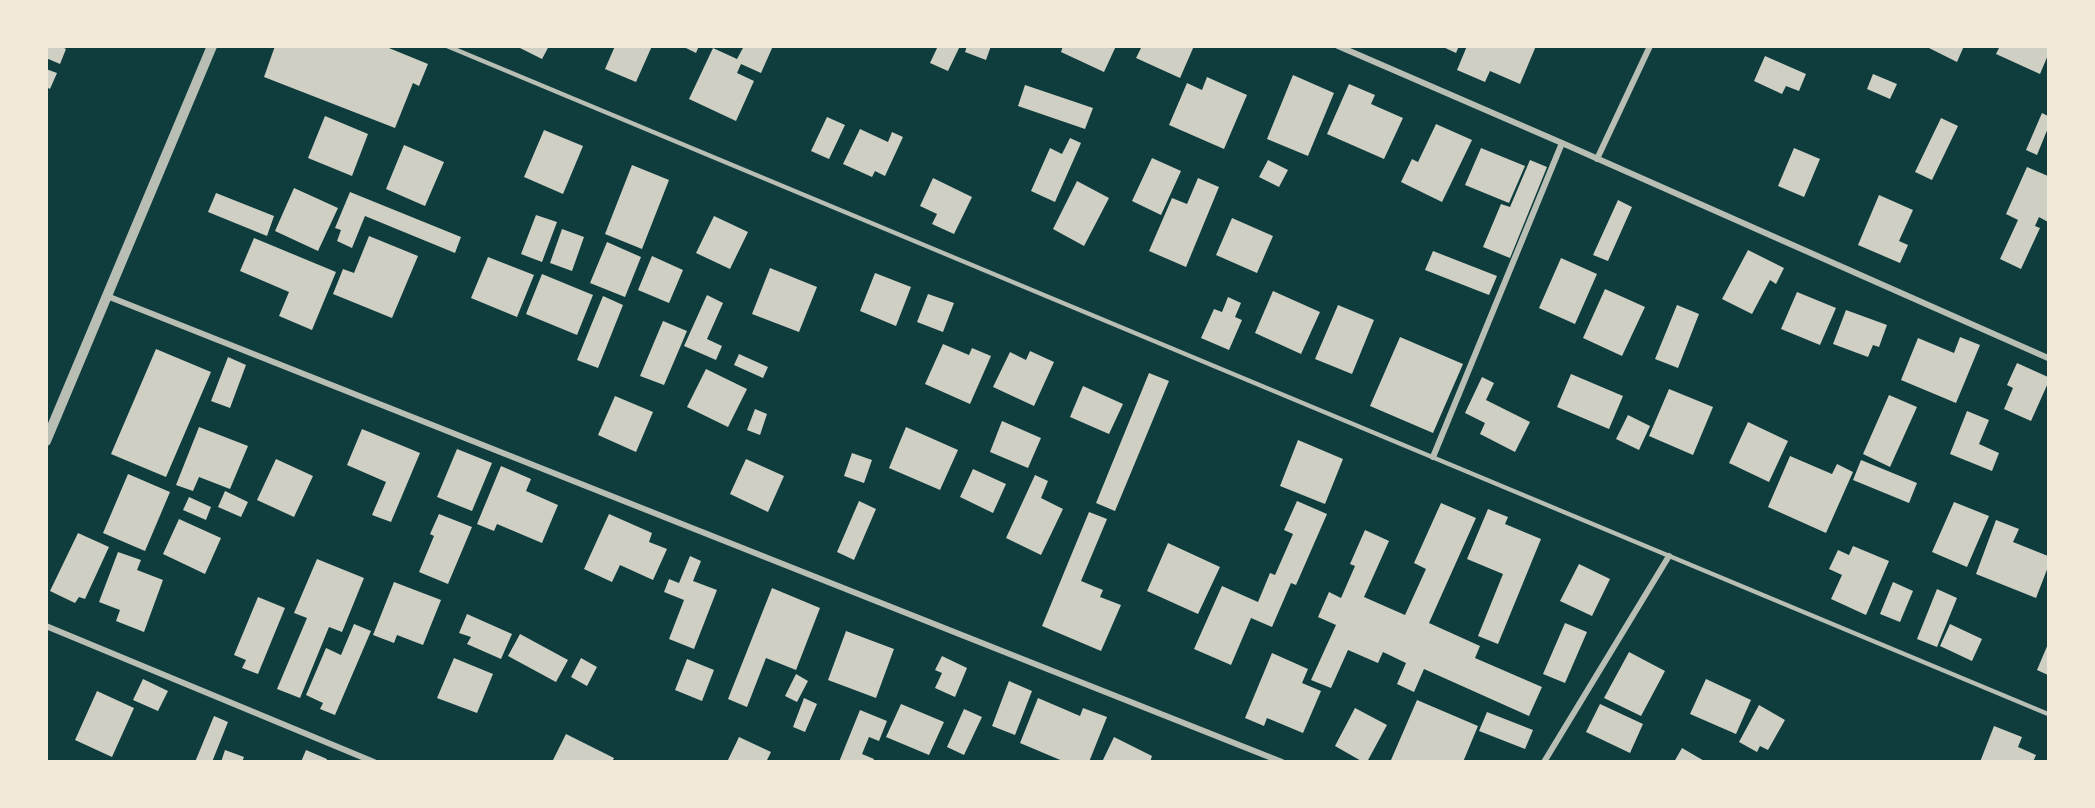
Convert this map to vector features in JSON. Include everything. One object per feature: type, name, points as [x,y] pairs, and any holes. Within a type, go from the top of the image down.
[{"type":"street","points":[[46,441],[212,46]]},
{"type":"street","points":[[1338,46],[2049,358]]},
{"type":"street","points":[[1597,159],[1650,46]]},
{"type":"street","points":[[1432,457],[1562,143]]},
{"type":"street","points":[[107,296],[1282,762]]},
{"type":"street","points":[[1544,762],[1670,556]]},
{"type":"street","points":[[46,627],[374,762]]},
{"type":"lane","points":[[447,46],[2049,714]]},
{"type":"building","points":[[46,46],[60,46],[66,49],[60,64],[46,58]]},
{"type":"building","points":[[275,46],[384,46],[428,64],[419,86],[413,83],[395,128],[264,77]]},
{"type":"building","points":[[516,46],[549,46],[542,59]]},
{"type":"building","points":[[615,46],[652,46],[636,82],[605,69]]},
{"type":"building","points":[[682,46],[699,46],[696,53]]},
{"type":"building","points":[[744,46],[773,46],[761,73],[741,64],[737,73],[754,81],[736,121],[689,99],[713,48],[737,59]]},
{"type":"building","points":[[938,46],[960,46],[948,71],[930,63]]},
{"type":"building","points":[[967,46],[991,46],[986,60],[965,52]]},
{"type":"building","points":[[1063,46],[1116,46],[1104,72],[1061,52]]},
{"type":"building","points":[[1142,46],[1194,46],[1180,78],[1136,58]]},
{"type":"building","points":[[1441,46],[1459,46],[1456,53]]},
{"type":"building","points":[[1467,46],[1536,46],[1520,84],[1490,71],[1485,82],[1457,70]]},
{"type":"building","points":[[1925,46],[1964,46],[1957,62]]},
{"type":"building","points":[[2000,46],[2048,46],[2048,55],[2040,74],[1996,54]]},
{"type":"building","points":[[1765,56],[1806,74],[1799,91],[1786,86],[1782,94],[1754,81]]},
{"type":"building","points":[[46,69],[57,73],[50,89],[46,87]]},
{"type":"building","points":[[1873,74],[1897,84],[1890,99],[1867,89]]},
{"type":"building","points":[[1293,75],[1334,93],[1308,156],[1267,139]]},
{"type":"building","points":[[1207,77],[1247,95],[1224,149],[1169,125],[1187,83],[1202,90]]},
{"type":"building","points":[[1349,84],[1375,95],[1371,104],[1403,118],[1384,159],[1327,134]]},
{"type":"building","points":[[1025,85],[1093,108],[1085,129],[1018,106]]},
{"type":"building","points":[[2042,113],[2048,116],[2048,128],[2037,155],[2026,150]]},
{"type":"building","points":[[325,116],[368,134],[352,176],[308,158]]},
{"type":"building","points":[[827,117],[845,125],[829,159],[811,151]]},
{"type":"building","points":[[1941,118],[1958,126],[1932,180],[1915,172]]},
{"type":"building","points":[[1436,124],[1472,140],[1442,202],[1401,182],[1412,159],[1418,162]]},
{"type":"building","points":[[860,129],[888,142],[892,132],[903,137],[885,176],[875,171],[872,177],[843,164]]},
{"type":"building","points":[[544,130],[583,146],[563,194],[524,177]]},
{"type":"building","points":[[1070,138],[1081,143],[1055,202],[1031,191],[1050,148],[1062,154]]},
{"type":"building","points":[[404,145],[444,162],[425,206],[386,189]]},
{"type":"building","points":[[1481,148],[1525,166],[1509,203],[1465,185]]},
{"type":"building","points":[[1794,148],[1820,159],[1804,197],[1778,186]]},
{"type":"building","points":[[1152,158],[1181,171],[1161,215],[1132,201]]},
{"type":"building","points":[[1268,160],[1288,170],[1279,187],[1259,177]]},
{"type":"building","points":[[1530,160],[1547,167],[1510,258],[1483,247],[1501,204],[1510,207]]},
{"type":"building","points":[[632,165],[669,180],[642,249],[605,234]]},
{"type":"building","points":[[2027,167],[2048,176],[2048,222],[2039,217],[2035,226],[2040,228],[2021,269],[2000,259],[2018,220],[2006,214]]},
{"type":"building","points":[[933,178],[972,197],[954,234],[932,224],[937,214],[920,206]]},
{"type":"building","points":[[1198,178],[1219,187],[1186,267],[1149,251],[1172,198],[1187,204]]},
{"type":"building","points":[[1077,181],[1109,198],[1084,246],[1053,229]]},
{"type":"building","points":[[294,188],[338,208],[318,251],[275,231]]},
{"type":"building","points":[[350,192],[461,237],[455,253],[365,216],[352,248],[337,241],[341,230],[335,228]]},
{"type":"building","points":[[216,193],[274,216],[267,236],[208,212]]},
{"type":"building","points":[[1879,195],[1913,210],[1899,241],[1908,245],[1900,263],[1858,245]]},
{"type":"building","points":[[1618,200],[1632,207],[1608,261],[1593,255]]},
{"type":"building","points":[[536,215],[557,222],[542,262],[521,254]]},
{"type":"building","points":[[714,216],[748,232],[730,269],[696,253]]},
{"type":"building","points":[[1232,218],[1273,236],[1257,273],[1216,255]]},
{"type":"building","points":[[562,229],[584,237],[572,271],[550,263]]},
{"type":"building","points":[[369,236],[418,256],[392,318],[333,294],[343,269],[354,273]]},
{"type":"building","points":[[254,238],[336,272],[312,330],[279,316],[289,292],[240,271]]},
{"type":"building","points":[[607,242],[641,257],[625,297],[590,283]]},
{"type":"building","points":[[1748,250],[1784,268],[1776,284],[1770,280],[1752,314],[1722,299]]},
{"type":"building","points":[[1433,251],[1497,276],[1489,295],[1425,270]]},
{"type":"building","points":[[652,256],[683,270],[669,303],[638,290]]},
{"type":"building","points":[[488,257],[534,275],[517,317],[471,298]]},
{"type":"building","points":[[1561,258],[1597,274],[1575,324],[1539,308]]},
{"type":"building","points":[[770,268],[817,287],[799,332],[752,314]]},
{"type":"building","points":[[875,273],[911,287],[896,326],[860,311]]},
{"type":"building","points":[[542,274],[593,295],[577,335],[526,314]]},
{"type":"building","points":[[1605,289],[1645,307],[1622,356],[1583,338]]},
{"type":"building","points":[[1273,291],[1320,312],[1301,354],[1255,333]]},
{"type":"building","points":[[1797,292],[1836,308],[1820,345],[1781,329]]},
{"type":"building","points":[[928,294],[954,303],[943,332],[917,322]]},
{"type":"building","points":[[707,295],[723,303],[707,339],[722,346],[716,360],[684,346]]},
{"type":"building","points":[[603,296],[623,305],[598,368],[577,360]]},
{"type":"building","points":[[1228,297],[1241,303],[1235,317],[1242,320],[1229,350],[1201,338],[1214,309],[1222,312]]},
{"type":"building","points":[[1338,305],[1374,320],[1352,374],[1315,359]]},
{"type":"building","points":[[1677,305],[1699,314],[1678,368],[1655,359]]},
{"type":"building","points":[[1846,310],[1887,325],[1879,347],[1873,345],[1868,357],[1833,344]]},
{"type":"building","points":[[663,321],[687,331],[664,385],[640,376]]},
{"type":"building","points":[[1400,337],[1463,364],[1433,433],[1370,406]]},
{"type":"building","points":[[1960,337],[1980,345],[1956,403],[1901,380],[1918,338],[1954,353]]},
{"type":"building","points":[[943,344],[969,355],[972,348],[991,356],[970,404],[925,384]]},
{"type":"building","points":[[156,349],[211,372],[166,477],[111,454]]},
{"type":"building","points":[[1030,351],[1054,362],[1034,406],[993,387],[1010,352],[1026,360]]},
{"type":"building","points":[[739,354],[768,367],[763,378],[734,365]]},
{"type":"building","points":[[228,357],[246,365],[230,408],[211,401]]},
{"type":"building","points":[[2017,363],[2048,377],[2048,383],[2031,421],[2004,409],[2013,388],[2007,385]]},
{"type":"building","points":[[706,369],[747,389],[728,427],[687,407]]},
{"type":"building","points":[[1149,373],[1169,381],[1115,511],[1096,503]]},
{"type":"building","points":[[1571,374],[1623,396],[1609,429],[1557,407]]},
{"type":"building","points":[[1482,377],[1494,383],[1486,400],[1530,422],[1515,452],[1480,434],[1485,423],[1465,413]]},
{"type":"building","points":[[1083,386],[1123,404],[1109,434],[1070,417]]},
{"type":"building","points":[[1669,389],[1713,407],[1693,455],[1649,436]]},
{"type":"building","points":[[1889,395],[1917,407],[1890,467],[1863,454]]},
{"type":"building","points":[[615,396],[653,412],[636,452],[598,435]]},
{"type":"building","points":[[755,409],[767,414],[760,435],[747,430]]},
{"type":"building","points":[[1967,411],[1989,420],[1979,444],[1999,453],[1992,471],[1950,454]]},
{"type":"building","points":[[1628,415],[1650,426],[1639,450],[1616,439]]},
{"type":"building","points":[[1002,421],[1041,438],[1028,468],[990,452]]},
{"type":"building","points":[[1748,422],[1788,441],[1769,482],[1729,463]]},
{"type":"building","points":[[199,427],[248,446],[230,489],[199,477],[193,491],[176,485]]},
{"type":"building","points":[[906,427],[958,450],[940,490],[889,468]]},
{"type":"building","points":[[362,429],[420,453],[391,522],[372,515],[386,482],[347,465]]},
{"type":"building","points":[[1298,440],[1343,459],[1325,504],[1280,486]]},
{"type":"building","points":[[457,449],[492,463],[472,511],[437,497]]},
{"type":"building","points":[[852,453],[872,460],[864,483],[844,476]]},
{"type":"building","points":[[1790,456],[1832,474],[1837,464],[1853,472],[1826,533],[1768,507]]},
{"type":"building","points":[[276,459],[313,476],[294,517],[257,500]]},
{"type":"building","points":[[746,459],[784,476],[768,512],[730,494]]},
{"type":"building","points":[[1861,460],[1917,483],[1909,503],[1853,480]]},
{"type":"building","points":[[501,466],[531,479],[526,491],[558,505],[542,543],[497,524],[494,531],[477,524]]},
{"type":"building","points":[[973,469],[1006,484],[993,513],[960,497]]},
{"type":"building","points":[[128,474],[170,492],[145,551],[103,533]]},
{"type":"building","points":[[1035,475],[1048,481],[1041,498],[1063,509],[1041,555],[1006,538]]},
{"type":"building","points":[[225,491],[248,502],[241,517],[218,507]]},
{"type":"building","points":[[189,497],[211,507],[206,520],[183,510]]},
{"type":"building","points":[[859,501],[876,509],[854,560],[837,552]]},
{"type":"building","points":[[1297,501],[1327,514],[1296,585],[1291,583],[1272,627],[1251,618],[1231,665],[1194,649],[1222,586],[1258,602],[1270,573],[1275,575],[1293,534],[1284,530]]},
{"type":"building","points":[[1954,502],[1989,516],[1967,567],[1932,552]]},
{"type":"building","points":[[1441,503],[1476,518],[1429,623],[1480,646],[1475,658],[1542,687],[1529,716],[1424,669],[1414,692],[1397,684],[1406,663],[1383,652],[1378,663],[1348,650],[1331,688],[1311,680],[1336,625],[1318,617],[1329,592],[1341,598],[1355,566],[1350,564],[1365,530],[1389,541],[1364,597],[1405,615],[1426,569],[1414,563]]},
{"type":"building","points":[[1488,509],[1508,517],[1505,524],[1541,539],[1498,644],[1478,636],[1503,574],[1467,559]]},
{"type":"building","points":[[1089,512],[1107,519],[1081,581],[1103,590],[1100,597],[1121,605],[1101,651],[1042,626]]},
{"type":"building","points":[[439,514],[472,527],[448,584],[419,572],[434,536],[430,534]]},
{"type":"building","points":[[609,514],[652,533],[649,542],[667,549],[653,580],[620,565],[612,582],[584,569]]},
{"type":"building","points":[[179,519],[221,538],[205,574],[163,554]]},
{"type":"building","points":[[1996,520],[2019,529],[2013,542],[2048,556],[2048,567],[2036,598],[1976,574]]},
{"type":"building","points":[[78,533],[109,547],[85,599],[79,597],[75,603],[50,591]]},
{"type":"building","points":[[1168,543],[1220,567],[1198,614],[1147,591]]},
{"type":"building","points":[[1853,546],[1889,561],[1866,615],[1831,599],[1842,575],[1829,569],[1838,550],[1849,555]]},
{"type":"building","points":[[118,552],[141,560],[137,570],[163,580],[144,632],[116,621],[120,610],[99,602]]},
{"type":"building","points":[[690,556],[701,561],[693,581],[717,590],[694,649],[669,639],[684,600],[664,592],[669,579],[679,583]]},
{"type":"building","points":[[317,559],[364,578],[342,632],[329,627],[300,698],[277,689],[307,618],[294,613]]},
{"type":"building","points":[[1579,564],[1610,579],[1592,616],[1560,601]]},
{"type":"building","points":[[394,582],[441,600],[423,645],[397,635],[394,643],[373,635]]},
{"type":"building","points":[[1893,582],[1913,591],[1900,622],[1880,614]]},
{"type":"building","points":[[772,588],[820,608],[796,670],[766,658],[747,707],[728,699]]},
{"type":"building","points":[[1937,589],[1957,598],[1937,647],[1917,639]]},
{"type":"building","points":[[258,597],[285,608],[258,674],[242,668],[246,660],[234,655]]},
{"type":"building","points":[[467,614],[512,634],[501,659],[467,644],[471,637],[459,633]]},
{"type":"building","points":[[1565,623],[1587,632],[1565,683],[1543,674]]},
{"type":"building","points":[[354,624],[371,631],[335,715],[320,709],[323,703],[306,695],[326,648],[341,655]]},
{"type":"building","points":[[1950,624],[1982,639],[1972,661],[1940,646]]},
{"type":"building","points":[[846,631],[894,649],[876,698],[828,680]]},
{"type":"building","points":[[520,634],[568,660],[556,682],[508,656]]},
{"type":"building","points":[[2048,644],[2048,675],[2037,670]]},
{"type":"building","points":[[1629,652],[1665,671],[1641,716],[1604,698]]},
{"type":"building","points":[[1272,653],[1308,669],[1302,683],[1321,691],[1303,733],[1267,718],[1264,726],[1245,718]]},
{"type":"building","points":[[942,656],[967,668],[955,697],[935,688],[942,673],[935,670]]},
{"type":"building","points":[[454,658],[493,674],[477,713],[437,698]]},
{"type":"building","points":[[581,658],[597,667],[587,686],[571,677]]},
{"type":"building","points":[[687,659],[714,670],[702,701],[675,690]]},
{"type":"building","points":[[796,674],[808,681],[797,702],[785,696]]},
{"type":"building","points":[[143,679],[168,691],[158,711],[133,700]]},
{"type":"building","points":[[1706,679],[1751,700],[1736,734],[1690,714]]},
{"type":"building","points":[[1009,681],[1032,691],[1015,735],[992,726]]},
{"type":"building","points":[[97,691],[134,708],[112,757],[75,740]]},
{"type":"building","points":[[804,698],[817,704],[805,732],[793,727]]},
{"type":"building","points":[[1038,698],[1080,716],[1083,708],[1107,717],[1089,762],[1065,762],[1020,743]]},
{"type":"building","points":[[1417,700],[1478,726],[1463,762],[1391,760]]},
{"type":"building","points":[[901,704],[944,722],[929,755],[886,737]]},
{"type":"building","points":[[1600,704],[1643,724],[1630,753],[1586,732]]},
{"type":"building","points":[[1759,705],[1785,720],[1768,750],[1760,746],[1757,752],[1739,742]]},
{"type":"building","points":[[1355,708],[1387,725],[1367,762],[1335,746]]},
{"type":"building","points":[[964,709],[982,717],[964,755],[947,747]]},
{"type":"building","points":[[860,710],[887,721],[879,741],[869,737],[862,754],[874,759],[873,762],[839,762]]},
{"type":"building","points":[[1487,712],[1533,730],[1525,749],[1479,731]]},
{"type":"building","points":[[214,716],[228,722],[212,762],[195,762]]},
{"type":"building","points":[[1994,726],[2022,737],[2018,747],[2036,755],[2033,762],[1980,762]]},
{"type":"building","points":[[566,734],[614,758],[612,762],[552,762]]},
{"type":"building","points":[[739,737],[771,752],[766,762],[727,762]]},
{"type":"building","points":[[1114,737],[1152,756],[1150,762],[1102,762]]},
{"type":"building","points":[[1682,748],[1706,762],[1674,762]]},
{"type":"building","points":[[225,750],[244,757],[242,762],[221,762]]},
{"type":"building","points":[[306,750],[327,759],[326,762],[301,762]]}]
